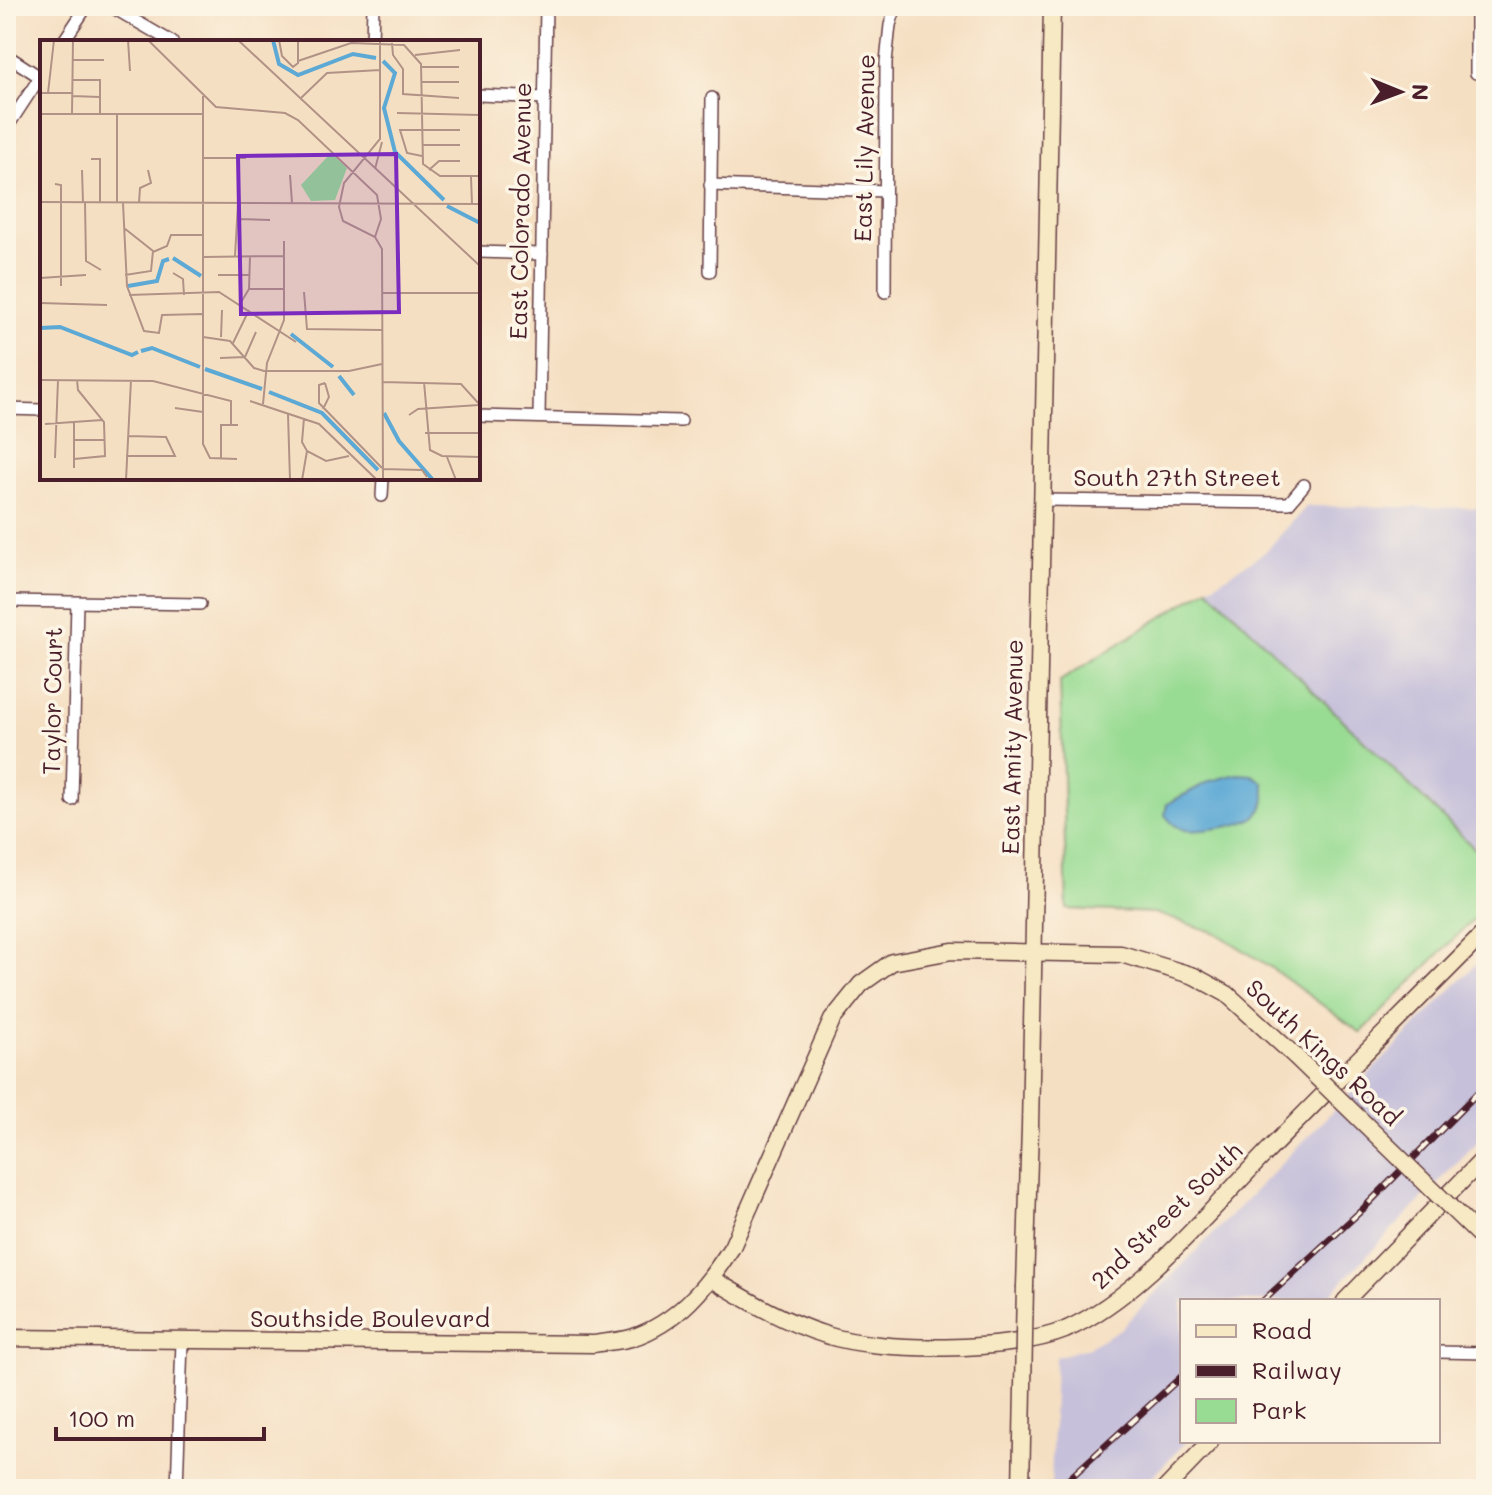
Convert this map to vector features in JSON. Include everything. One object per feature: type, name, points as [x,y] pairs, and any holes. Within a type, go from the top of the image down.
[{"type":"main road","name":"East Amity Avenue","points":[[1021,1489],[1052,6]]},
{"type":"main road","name":"2nd Street South","points":[[712,1279],[758,1307],[794,1324],[829,1337],[875,1345],[994,1346],[1030,1341],[1064,1330],[1101,1311],[1157,1264],[1486,931]]},
{"type":"main road","name":"South Kings Road","points":[[712,1279],[732,1247],[832,1020],[861,984],[892,962],[952,951],[1121,954],[1194,976],[1227,994],[1483,1239]]},
{"type":"main road","points":[[1352,1299],[1486,1156]]},
{"type":"main road","name":"Southside Boulevard","points":[[6,1338],[594,1344],[631,1338],[657,1325],[688,1305],[712,1279]]},
{"type":"main road","points":[[1165,1489],[1209,1443]]},
{"type":"street","points":[[64,40],[87,6]]},
{"type":"street","points":[[110,6],[169,40]]},
{"type":"street","points":[[372,40],[373,6]]},
{"type":"street","name":"East Colorado Avenue","points":[[539,417],[546,6]]},
{"type":"street","name":"East Lily Avenue","points":[[885,292],[886,62],[890,25],[896,6]]},
{"type":"street","points":[[1476,6],[1476,73]]},
{"type":"street","points":[[6,55],[40,74]]},
{"type":"street","points":[[6,129],[40,77]]},
{"type":"street","points":[[480,95],[545,98]]},
{"type":"street","points":[[710,271],[712,98]]},
{"type":"street","points":[[710,185],[885,191]]},
{"type":"street","points":[[480,252],[542,254]]},
{"type":"street","points":[[6,409],[40,410]]},
{"type":"street","points":[[480,416],[681,421]]},
{"type":"street","points":[[382,496],[383,480]]},
{"type":"street","name":"South 27th Street","points":[[1043,500],[1289,503],[1304,485]]},
{"type":"street","points":[[6,601],[200,604]]},
{"type":"street","name":"Taylor Court","points":[[72,800],[77,603]]},
{"type":"street","points":[[177,1489],[182,1341]]},
{"type":"street","points":[[1440,1352],[1486,1353]]},
{"type":"shaded area","points":[[1307,506],[1486,508],[1486,860],[1208,588],[1265,552]]},
{"type":"shaded area","points":[[1486,954],[1486,1133],[1325,1299],[1180,1299],[1180,1443],[1185,1443],[1140,1489],[1051,1489],[1055,1357],[1087,1348],[1119,1330]]},
{"type":"green space","points":[[1208,588],[1486,860],[1486,906],[1361,1033],[1267,965],[1216,933],[1155,913],[1067,909],[1060,681]]},
{"type":"water","points":[[1237,774],[1252,775],[1263,782],[1264,804],[1255,817],[1238,824],[1193,831],[1179,828],[1165,815],[1167,804],[1210,781]]},
{"type":"railway","points":[[1265,1299],[1363,1209],[1486,1084]]},
{"type":"railway","points":[[1058,1489],[1180,1378]]}]
